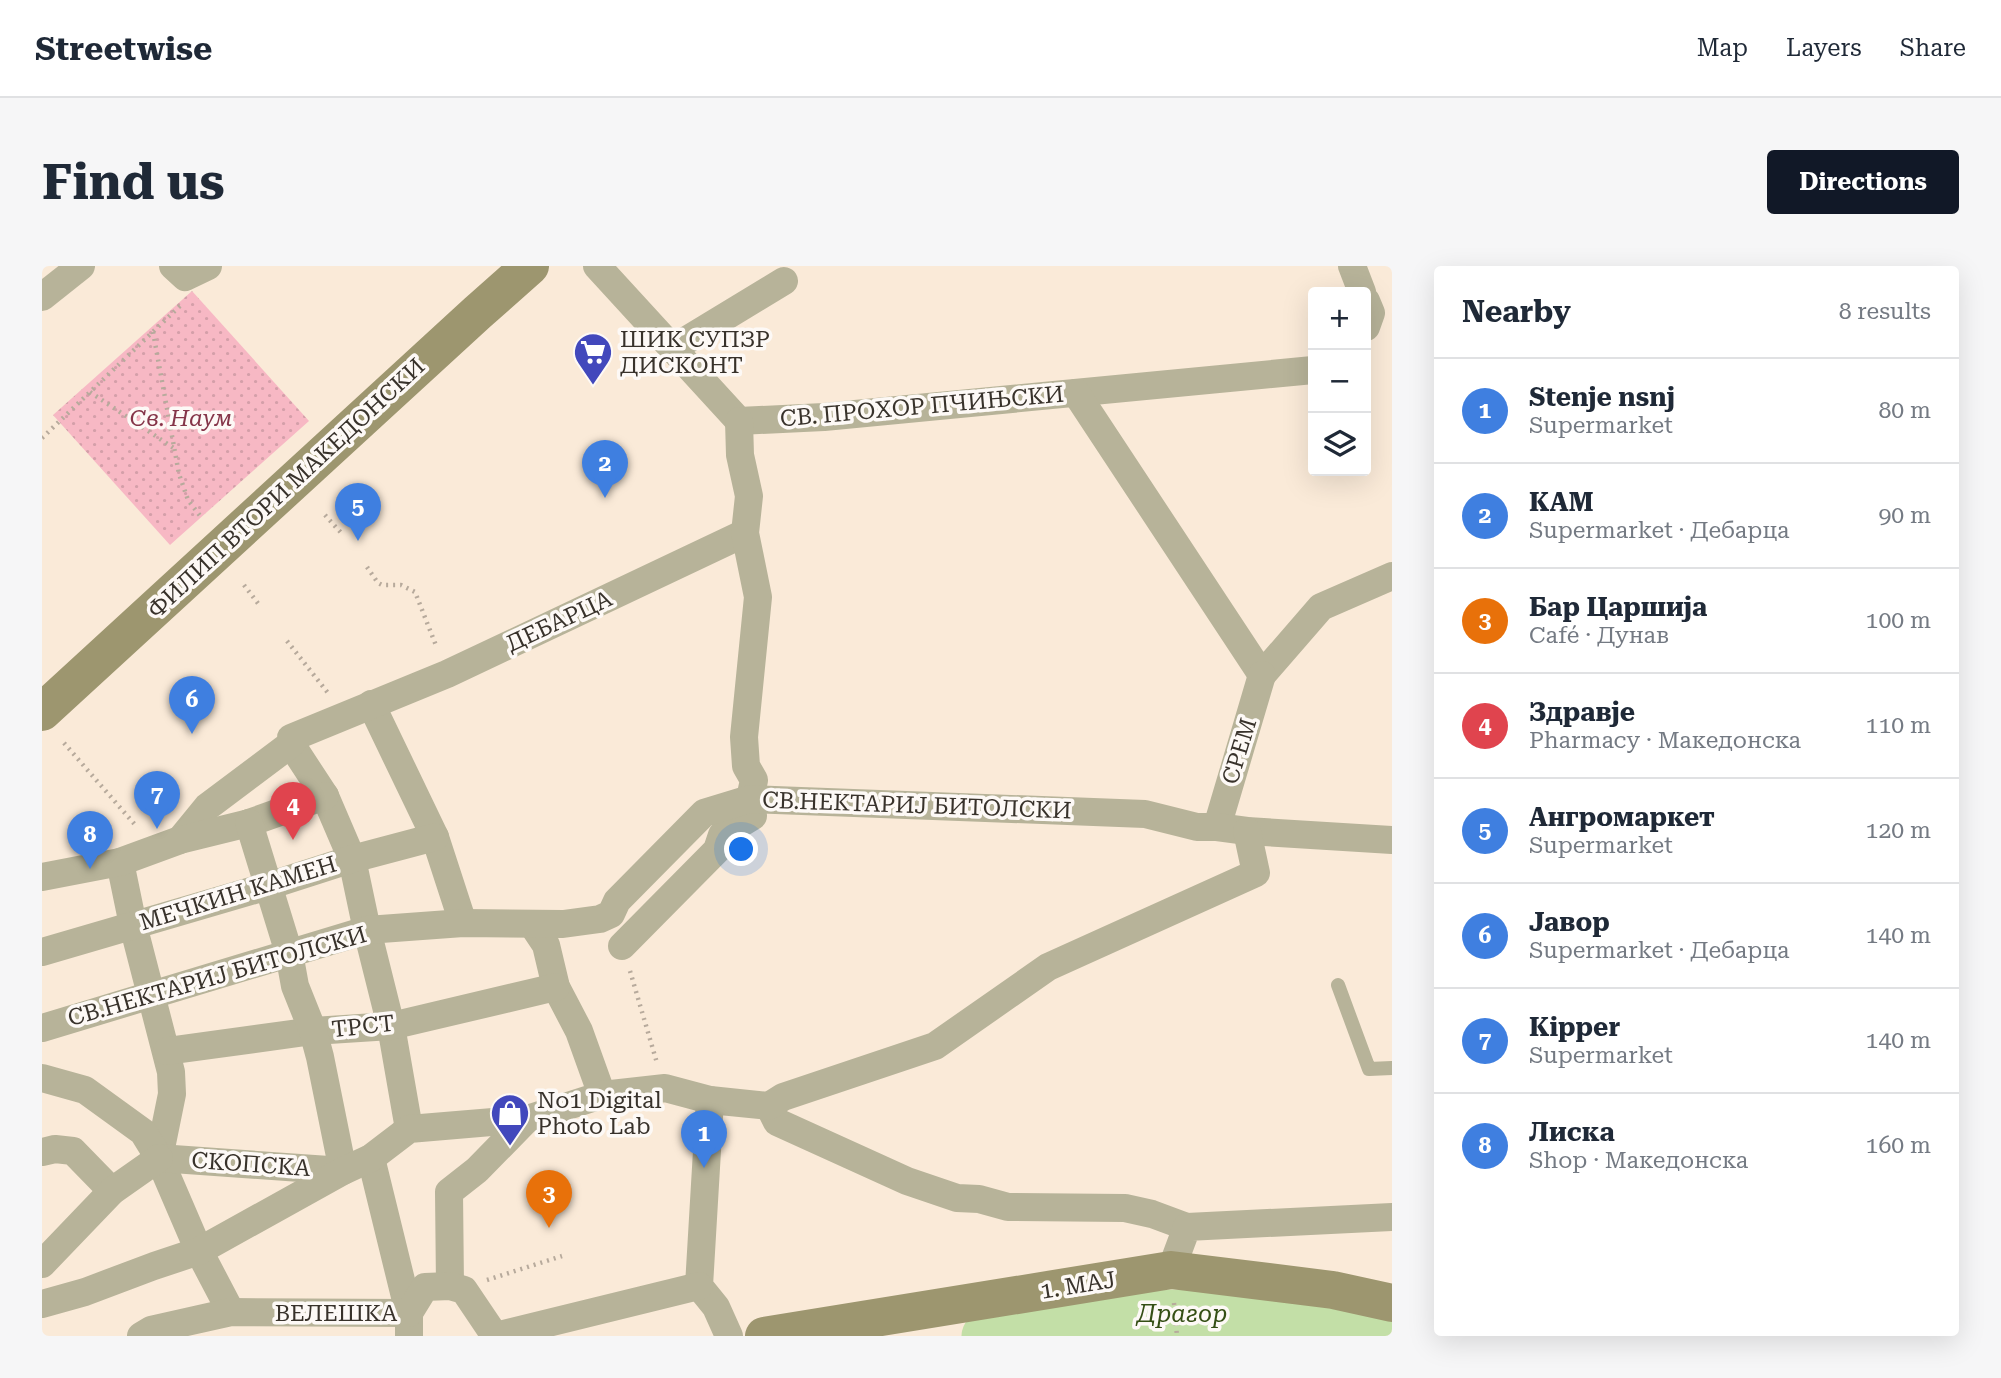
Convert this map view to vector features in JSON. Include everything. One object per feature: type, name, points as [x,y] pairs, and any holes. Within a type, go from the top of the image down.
[{"type":"main road","name":"ФИЛИП ВТОРИ МАКЕДОНСКИ","points":[[42,712],[530,266]]},
{"type":"main road","name":"1. МАЈ","points":[[764,1336],[1171,1270],[1333,1290],[1392,1303]]},
{"type":"street","points":[[42,297],[81,266]]},
{"type":"street","points":[[173,266],[185,277],[208,266]]},
{"type":"street","points":[[597,266],[739,421],[740,455],[749,496],[746,533],[758,597],[744,737],[746,766],[754,780],[750,799],[753,816],[722,835],[717,850],[622,946]]},
{"type":"street","points":[[1352,266],[1361,287]]},
{"type":"street","points":[[672,349],[783,281]]},
{"type":"street","name":"СВ. ПРОХОР ПЧИЊСКИ","points":[[739,421],[824,417],[1308,370]]},
{"type":"street","points":[[1076,393],[1262,675],[1321,607],[1392,576]]},
{"type":"street","name":"ДЕБАРЦА","points":[[168,845],[207,807],[292,744],[291,738],[447,674],[746,533]]},
{"type":"street","name":"СРЕМ","points":[[1217,827],[1262,675]]},
{"type":"street","points":[[371,704],[435,837],[463,923]]},
{"type":"street","points":[[292,744],[325,796],[352,859],[391,1026],[409,1129]]},
{"type":"street","points":[[42,877],[120,862],[168,845],[249,823],[325,796]]},
{"type":"street","name":"СВ.НЕКТАРИЈ БИТОЛСКИ","points":[[42,1028],[367,930],[463,923],[532,924],[600,919],[611,914],[617,901],[704,813],[750,799],[1145,814],[1197,827],[1392,840]]},
{"type":"street","points":[[249,823],[289,953],[295,986],[313,1031],[343,1171]]},
{"type":"street","points":[[42,1304],[85,1292],[199,1251],[371,1158],[409,1129],[527,1119],[601,1095],[664,1088],[710,1100],[769,1106],[783,1097],[935,1046],[1048,967],[1256,873],[1247,831]]},
{"type":"street","name":"МЕЧКИН КАМЕН","points":[[42,952],[352,859],[435,837]]},
{"type":"street","points":[[42,1264],[112,1191],[159,1158],[172,1094],[172,1072],[150,995],[120,862]]},
{"type":"street","points":[[532,924],[546,945],[556,987],[579,1031],[601,1095]]},
{"type":"street","name":"ТРСТ","points":[[167,1051],[313,1031],[391,1026],[556,987]]},
{"type":"street","name":"СКОПСКА","points":[[42,1078],[85,1090],[143,1132],[159,1158],[199,1251],[231,1312]]},
{"type":"street","points":[[710,1100],[699,1286],[716,1307],[729,1336]]},
{"type":"street","points":[[769,1106],[777,1122],[907,1181],[957,1198],[979,1199],[1008,1207],[1125,1208],[1152,1214],[1187,1227],[1392,1217]]},
{"type":"street","points":[[527,1119],[477,1170],[449,1192],[457,1288],[495,1336],[699,1286]]},
{"type":"street","points":[[42,1152],[55,1149],[73,1151],[112,1191]]},
{"type":"street","name":"СКОПСКА","points":[[159,1158],[343,1171]]},
{"type":"street","points":[[371,1158],[409,1324]]},
{"type":"street","points":[[1171,1270],[1187,1227]]},
{"type":"street","name":"ВЕЛЕШКА","points":[[141,1336],[151,1330],[231,1312],[409,1324],[425,1287],[457,1288]]},
{"type":"lane","points":[[1338,985],[1369,1069],[1392,1068]]},
{"type":"path","points":[[42,438],[188,299]]},
{"type":"path","points":[[153,332],[182,485],[188,500],[201,517]]},
{"type":"path","points":[[90,392],[176,449]]},
{"type":"path","points":[[325,515],[343,535]]},
{"type":"path","points":[[367,567],[378,583],[401,585],[415,592],[447,674]]},
{"type":"path","points":[[244,585],[260,606]]},
{"type":"path","points":[[287,641],[328,694]]},
{"type":"path","points":[[64,743],[168,845]]},
{"type":"path","points":[[622,946],[664,1088]]},
{"type":"path","points":[[457,1288],[562,1256]]},
{"type":"green space","name":"Св. Наум","points":[[192,291],[309,421],[170,545],[53,415]]},
{"type":"waterway","name":"Драгор","points":[[986,1336],[1111,1314],[1236,1314],[1342,1324],[1377,1336]]},
{"type":"place","name":"ШИК СУПЗР ДИСКОНТ","points":[[593,386]]},
{"type":"place","name":"KAM","points":[[605,498]]},
{"type":"place","name":"Ангромаркет","points":[[358,541]]},
{"type":"place","name":"Јавор","points":[[192,734]]},
{"type":"place","name":"Kipper","points":[[157,829]]},
{"type":"place","name":"Здравје","points":[[293,840]]},
{"type":"place","name":"Лиска","points":[[90,869]]},
{"type":"place","name":"No1 Digital Photo Lab","points":[[510,1147]]},
{"type":"place","name":"Stenje nsnj","points":[[704,1168]]},
{"type":"place","name":"Бар Царшија","points":[[549,1228]]}]
